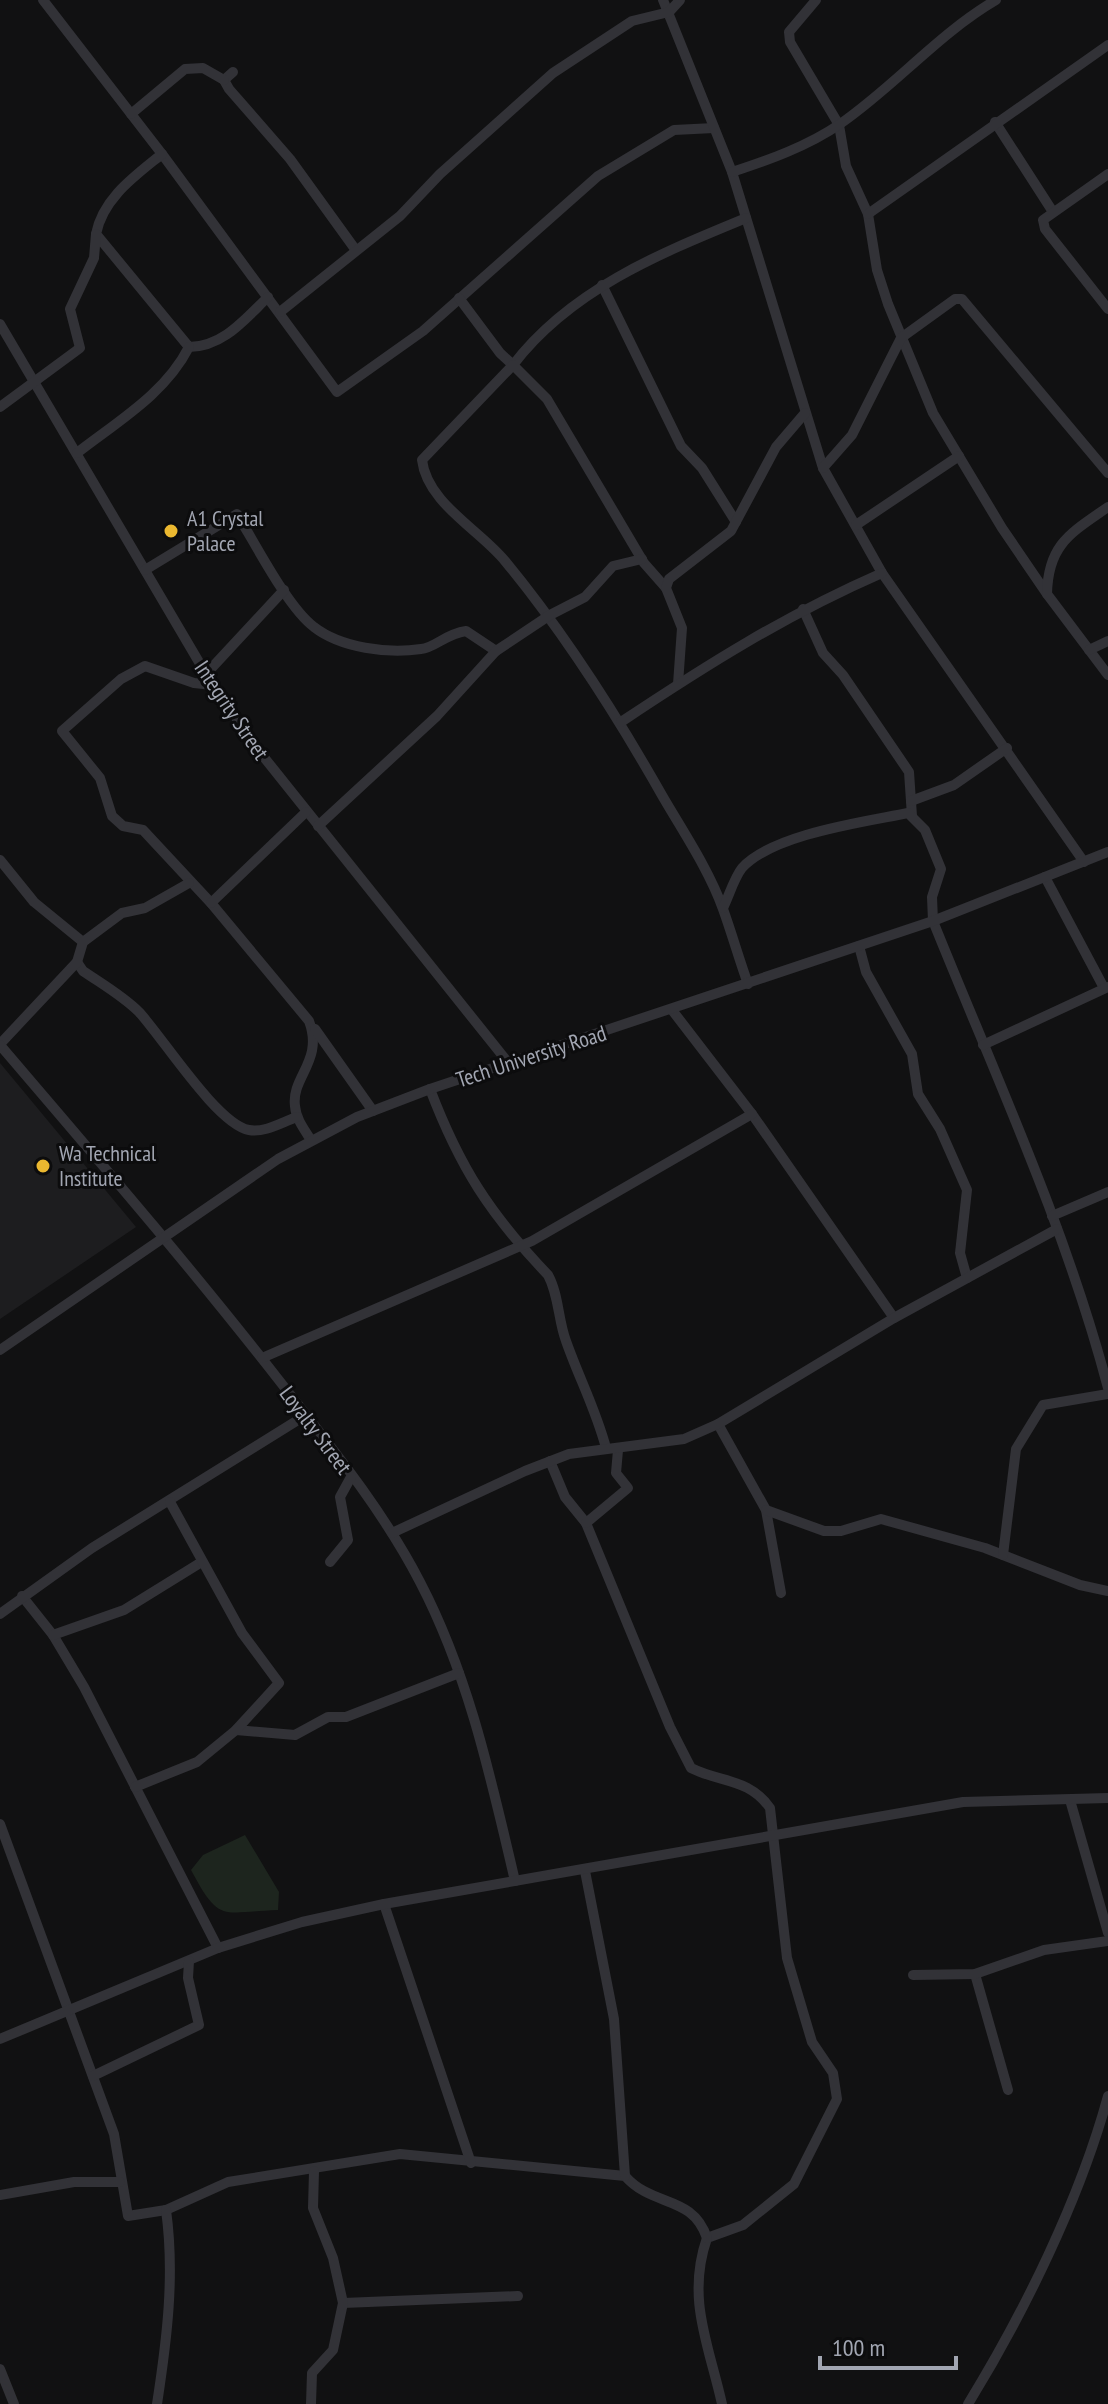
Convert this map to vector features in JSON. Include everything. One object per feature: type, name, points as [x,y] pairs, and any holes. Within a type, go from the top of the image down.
[{"type":"street","points":[[43,0],[162,154],[337,392],[423,331],[598,176],[674,130],[714,128]]},
{"type":"street","points":[[663,0],[732,172],[823,468],[882,573],[1084,862]]},
{"type":"street","points":[[280,312],[400,216],[440,174],[553,73],[632,21],[669,12],[680,0]]},
{"type":"street","points":[[816,0],[789,32],[790,42],[839,125],[846,166],[868,214],[877,270],[901,338],[933,413],[1047,594],[1108,675]]},
{"type":"street","points":[[732,172],[778,157],[839,125],[971,15],[996,0]]},
{"type":"street","points":[[868,214],[1108,45]]},
{"type":"street","points":[[131,114],[185,69],[203,68],[229,76],[355,249]]},
{"type":"street","points":[[995,122],[1053,212]]},
{"type":"street","points":[[0,407],[80,348],[70,309],[94,258],[100,215],[126,185],[162,154]]},
{"type":"street","points":[[1108,174],[1043,220],[1045,229],[1108,309]]},
{"type":"street","points":[[746,218],[654,256],[602,285],[533,339],[513,365],[422,460],[424,473],[438,494],[479,538],[495,549],[550,615],[621,722],[723,908],[748,984]]},
{"type":"street","points":[[96,234],[189,347]]},
{"type":"street","points":[[602,285],[681,446],[702,468],[736,522]]},
{"type":"street","points":[[189,347],[205,347],[223,339],[268,297]]},
{"type":"street","points":[[459,298],[500,353],[547,399],[642,559],[666,588],[682,628],[678,684]]},
{"type":"street","points":[[823,468],[852,435],[901,338],[955,299],[962,299],[1108,473]]},
{"type":"street","name":"Integrity Street","points":[[0,324],[213,685],[306,812],[510,1065]]},
{"type":"street","points":[[77,453],[158,391],[178,369],[189,347]]},
{"type":"street","points":[[666,588],[669,579],[731,531],[776,447],[805,413]]},
{"type":"street","points":[[856,525],[959,456]]},
{"type":"street","points":[[1047,594],[1053,556],[1065,537],[1108,507]]},
{"type":"street","points":[[145,570],[237,514],[284,590],[312,626],[369,649],[425,649],[449,634],[466,631],[496,651]]},
{"type":"street","points":[[318,826],[437,716],[496,651],[550,615],[585,597],[613,566],[642,559]]},
{"type":"street","points":[[621,722],[719,655],[803,609],[882,573]]},
{"type":"street","points":[[206,674],[284,590]]},
{"type":"street","points":[[803,609],[823,653],[843,675],[909,772],[912,816]]},
{"type":"street","points":[[1089,650],[1108,641]]},
{"type":"street","points":[[213,685],[194,683],[145,666],[121,679],[62,731],[100,778],[112,816],[123,826],[143,830],[189,883],[211,903],[309,1021],[373,1111]]},
{"type":"street","points":[[911,801],[954,785],[1007,748]]},
{"type":"street","points":[[211,903],[306,812]]},
{"type":"street","points":[[723,908],[741,869],[766,851],[843,827],[908,813],[925,830],[941,869],[932,897],[933,921],[1057,1229],[1093,1333],[1108,1391],[1043,1405],[1016,1449],[1003,1555]]},
{"type":"street","name":"Tech University Road","points":[[0,1350],[164,1234],[311,1140],[373,1111],[430,1089],[510,1065],[933,921],[1108,852]]},
{"type":"street","points":[[0,860],[34,902],[83,942]]},
{"type":"street","points":[[983,1045],[1106,988],[1045,877]]},
{"type":"street","points":[[0,1045],[77,962],[83,942],[122,913],[145,908],[189,883]]},
{"type":"street","points":[[859,946],[866,972],[912,1054],[918,1094],[940,1129],[967,1190],[960,1253],[967,1278]]},
{"type":"street","points":[[77,962],[83,971],[138,1012],[205,1095],[231,1120],[248,1130],[267,1129],[297,1117]]},
{"type":"street","points":[[672,1010],[752,1114],[894,1318]]},
{"type":"street","points":[[309,1021],[314,1040],[310,1061],[295,1093],[297,1117],[311,1140]]},
{"type":"street","name":"Loyalty Street","points":[[0,1045],[164,1234],[306,1415],[392,1533],[420,1582],[459,1673],[483,1744],[515,1881]]},
{"type":"street","points":[[430,1089],[471,1181],[554,1286],[566,1340],[596,1408],[606,1448]]},
{"type":"street","points":[[262,1358],[520,1246],[752,1114]]},
{"type":"street","points":[[1052,1216],[1108,1192]]},
{"type":"street","points":[[392,1533],[550,1461],[606,1448],[618,1450],[684,1439],[718,1424],[894,1318],[1057,1229]]},
{"type":"street","points":[[0,1614],[92,1548],[306,1415]]},
{"type":"street","points":[[718,1424],[766,1510],[781,1593]]},
{"type":"street","points":[[586,1523],[628,1488],[616,1473],[618,1450]]},
{"type":"street","points":[[550,1461],[565,1497],[586,1523],[670,1727],[691,1768],[744,1782],[761,1795],[770,1808],[787,1958],[812,2042],[833,2073],[837,2099],[794,2184],[743,2225],[707,2238]]},
{"type":"street","points":[[330,1562],[348,1540],[340,1497],[351,1477]]},
{"type":"street","points":[[135,1787],[157,1776],[184,1770],[236,1730],[279,1683],[242,1633],[200,1563],[170,1502]]},
{"type":"street","points":[[766,1510],[824,1531],[841,1531],[881,1519],[1003,1555],[1080,1585],[1108,1591]]},
{"type":"street","points":[[53,1635],[124,1610],[200,1563]]},
{"type":"street","points":[[22,1596],[53,1635],[218,1948]]},
{"type":"street","points":[[236,1730],[295,1735],[328,1717],[346,1717],[459,1673]]},
{"type":"street","points":[[0,2039],[218,1948],[302,1922],[384,1904],[963,1802],[1108,1798]]},
{"type":"street","points":[[1070,1800],[1108,1933]]},
{"type":"street","points":[[0,1824],[114,2134],[128,2216],[166,2210],[228,2182],[314,2171],[400,2154],[625,2176]]},
{"type":"street","points":[[585,1871],[614,2019],[625,2176],[639,2192],[689,2209],[703,2225],[707,2238],[698,2297],[703,2343],[722,2404]]},
{"type":"street","points":[[384,1904],[471,2163]]},
{"type":"street","points":[[913,1975],[975,1974],[1044,1950],[1108,1941]]},
{"type":"street","points":[[93,2076],[199,2025],[188,1978],[189,1961]]},
{"type":"street","points":[[975,1974],[1008,2090]]},
{"type":"street","points":[[968,2404],[1048,2252],[1097,2135],[1108,2096]]},
{"type":"street","points":[[311,2404],[312,2373],[333,2350],[343,2303],[333,2258],[313,2208],[314,2171]]},
{"type":"street","points":[[0,2195],[74,2182],[120,2182]]},
{"type":"street","points":[[157,2404],[167,2344],[172,2253],[166,2210]]},
{"type":"street","points":[[343,2303],[518,2296]]},
{"type":"street","points":[[0,2369],[14,2404]]},
{"type":"shaded area","name":"Wa Technical Institute","points":[[0,1063],[136,1227],[0,1319]]},
{"type":"shaded area","points":[[245,1835],[279,1892],[278,1910],[224,1911],[209,1899],[191,1870],[203,1855]]},
{"type":"place","name":"A1 Crystal Palace","points":[[171,531]]},
{"type":"place","name":"Wa Technical Institute","points":[[43,1166]]}]
